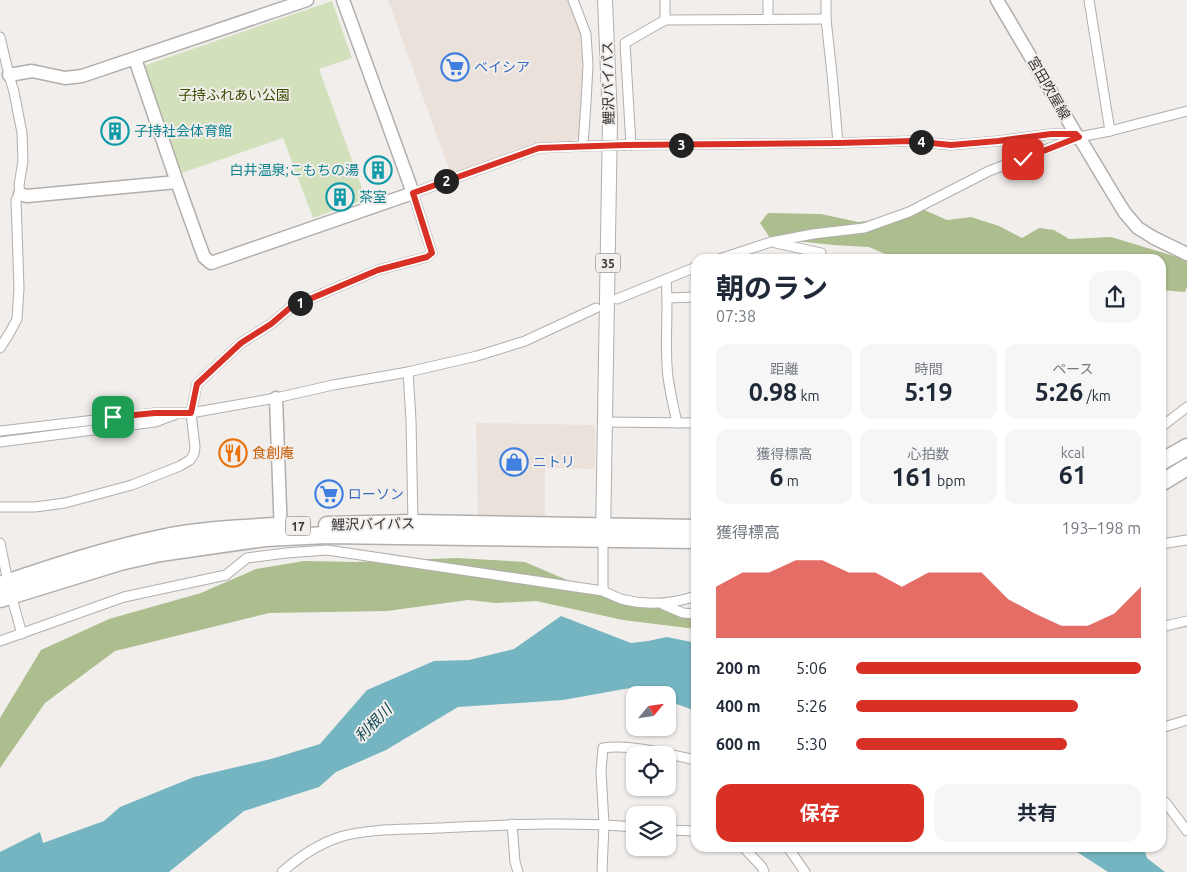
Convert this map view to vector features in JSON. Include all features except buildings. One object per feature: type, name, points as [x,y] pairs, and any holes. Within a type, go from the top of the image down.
[{"type":"highway","points":[[1166,459],[1187,447]]},
{"type":"highway","points":[[1166,480],[1187,468]]},
{"type":"highway","name":"鯉沢バイパス","points":[[5,590],[160,552],[249,540],[281,532],[413,523],[691,540]]},
{"type":"highway","name":"鯉沢バイパス","points":[[281,532],[327,535],[604,533],[691,528]]},
{"type":"main road","name":"鯉沢バイパス","points":[[604,533],[610,120],[605,0]]},
{"type":"street","points":[[4,76],[32,71],[65,78],[82,76],[307,0]]},
{"type":"street","points":[[0,507],[35,508],[65,503],[132,485],[180,466],[190,460],[194,454],[195,447],[191,413],[197,384],[241,343],[271,324],[291,307],[378,270],[427,257],[432,253],[413,193],[344,0]]},
{"type":"street","points":[[573,0],[586,34],[588,65],[584,146]]},
{"type":"street","points":[[665,0],[665,20]]},
{"type":"street","points":[[768,0],[768,19]]},
{"type":"street","points":[[826,0],[826,19],[838,143]]},
{"type":"street","name":"宮田吹屋線","points":[[997,0],[1125,212],[1138,228],[1187,254]]},
{"type":"street","points":[[1089,0],[1110,131]]},
{"type":"street","points":[[629,145],[625,43],[665,20],[826,19]]},
{"type":"street","points":[[0,37],[4,76],[14,92],[22,133],[23,162],[19,185],[20,194],[16,200],[20,288],[17,319],[0,348]]},
{"type":"street","points":[[135,58],[204,257],[211,263],[539,148],[912,141],[951,145],[1051,134],[1078,135],[1110,131],[1187,112]]},
{"type":"street","points":[[734,254],[771,242],[813,234],[864,228],[909,212],[989,171],[1078,135]]},
{"type":"street","points":[[20,194],[27,196],[177,182]]},
{"type":"street","points":[[771,242],[821,254]]},
{"type":"street","points":[[617,299],[691,269]]},
{"type":"street","points":[[666,279],[668,298],[666,334],[668,377],[677,423]]},
{"type":"street","points":[[668,298],[691,297]]},
{"type":"street","points":[[0,431],[130,415],[191,413],[408,372],[477,356],[525,341],[596,308]]},
{"type":"street","points":[[408,372],[413,523]]},
{"type":"street","points":[[276,398],[281,532]]},
{"type":"street","points":[[1166,423],[1187,407]]},
{"type":"street","points":[[0,442],[155,422],[179,413]]},
{"type":"street","points":[[605,422],[691,423]]},
{"type":"street","points":[[603,591],[604,533]]},
{"type":"street","points":[[1166,543],[1187,540]]},
{"type":"street","points":[[0,543],[5,590],[22,634]]},
{"type":"street","points":[[0,641],[124,597],[226,575],[247,558],[327,550],[603,591],[624,600],[661,604],[681,602],[691,598]]},
{"type":"street","points":[[661,604],[683,613],[691,614]]},
{"type":"street","points":[[1166,626],[1187,621]]},
{"type":"street","points":[[1166,726],[1187,720]]},
{"type":"street","points":[[602,872],[604,824],[601,771],[603,748],[627,747],[691,759]]},
{"type":"street","points":[[1166,802],[1187,831]]},
{"type":"street","points":[[512,824],[515,862],[518,872]]},
{"type":"street","points":[[282,872],[317,846],[336,838],[353,834],[512,824],[604,824],[626,826]]},
{"type":"street","points":[[676,830],[691,831]]},
{"type":"street","points":[[749,852],[764,872]]},
{"type":"street","points":[[791,852],[805,872]]},
{"type":"shaded area","points":[[388,0],[568,0],[582,33],[585,68],[580,134],[573,142],[543,142],[451,175]]},
{"type":"shaded area","points":[[476,423],[594,425],[595,469],[545,468],[545,516],[478,515]]},
{"type":"green space","name":"子持ふれあい公園","points":[[332,1],[352,58],[319,69],[366,199],[313,218],[283,138],[179,174],[143,66]]},
{"type":"green space","points":[[922,209],[947,220],[971,217],[999,226],[1022,238],[1039,228],[1054,230],[1069,239],[1111,237],[1187,260],[1187,287],[1185,292],[1166,290],[1166,254],[885,254],[869,247],[770,238],[760,223],[768,213],[821,214],[858,222],[909,216]]},
{"type":"green space","points":[[457,558],[525,562],[567,580],[624,600],[691,614],[691,628],[623,620],[536,601],[496,603],[468,600],[387,611],[269,613],[115,651],[45,703],[0,768],[0,718],[41,650],[109,619],[201,593],[256,569],[304,561],[355,562]]},
{"type":"water","name":"利根川","points":[[561,616],[631,643],[667,637],[691,642],[691,709],[676,704],[676,686],[626,686],[626,689],[563,700],[458,707],[386,750],[336,772],[319,787],[244,811],[169,872],[0,872],[0,852],[40,832],[43,843],[104,821],[120,807],[194,777],[271,759],[320,744],[367,690],[434,661],[469,660],[514,649]]},
{"type":"water","points":[[1077,852],[1145,852],[1147,858],[1165,872],[1108,872]]},
{"type":"place","name":"ベイシア","points":[[455,67]]},
{"type":"place","name":"子持社会体育館","points":[[115,131]]},
{"type":"place","name":"白井温泉;こもちの湯","points":[[378,170]]},
{"type":"place","name":"茶室","points":[[340,197]]},
{"type":"place","name":"食創庵","points":[[233,453]]},
{"type":"place","name":"ニトリ","points":[[514,462]]},
{"type":"place","name":"ローソン","points":[[329,494]]},
{"type":"route","points":[[113,417],[155,413],[191,413],[197,384],[241,343],[271,324],[291,307],[378,270],[427,257],[432,253],[413,193],[539,148],[912,141],[951,145],[1051,134],[1076,134],[1079,137],[1023,159]]}]
